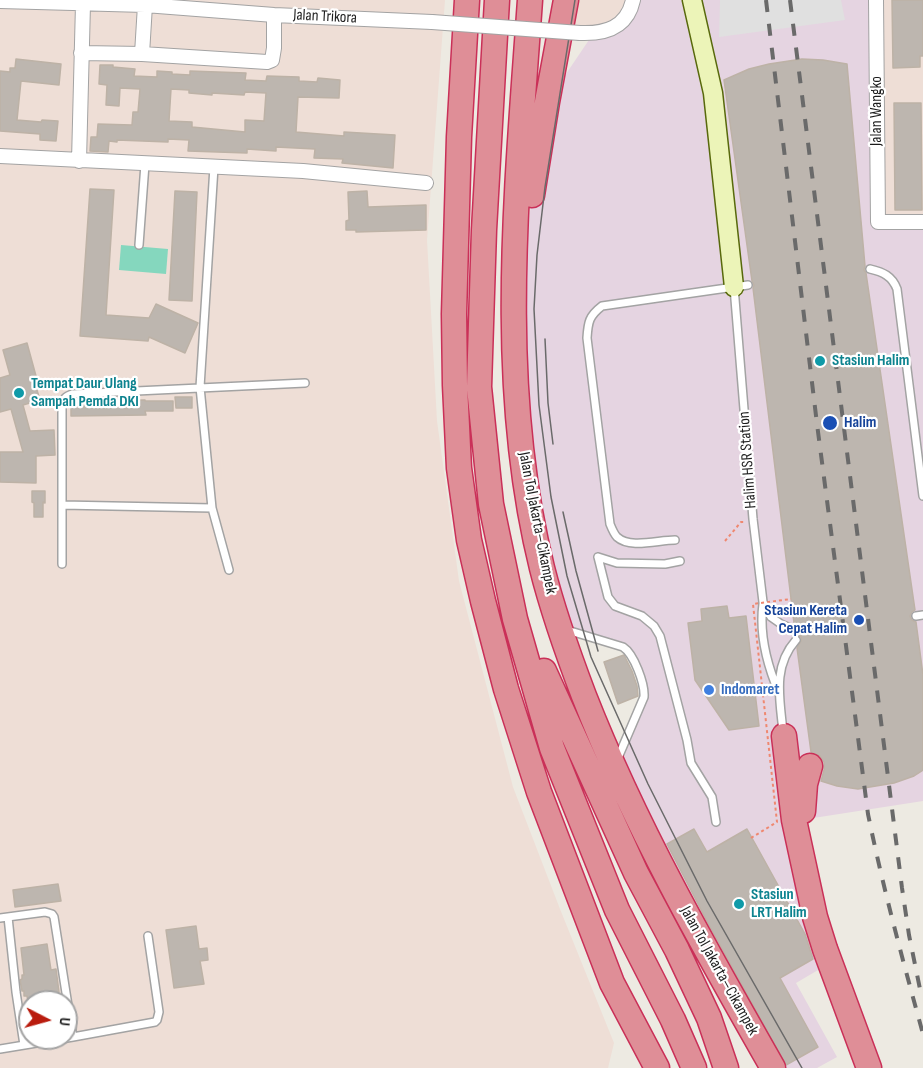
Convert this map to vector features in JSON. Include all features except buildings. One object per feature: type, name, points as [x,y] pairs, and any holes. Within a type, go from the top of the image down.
[{"type":"highway","points":[[467,0],[459,137],[454,384],[459,468],[470,540],[483,602],[506,689],[539,792],[612,983],[657,1068]]},
{"type":"highway","name":"Jalan Tol Jakarta–Cikampek","points":[[497,0],[479,387],[491,504],[515,619],[552,748],[616,910],[673,1020],[694,1068]]},
{"type":"highway","name":"Jalan Tol Jakarta–Cikampek","points":[[530,0],[515,242],[515,332],[519,422],[526,484],[542,566],[558,627],[613,768],[673,889],[773,1068]]},
{"type":"highway","points":[[515,332],[534,177],[566,0]]},
{"type":"highway","name":"Jalan Tol Jakarta–Cikampek","points":[[511,598],[522,617],[550,687],[636,873],[709,1018],[726,1068]]},
{"type":"highway","points":[[787,740],[794,820],[816,917],[825,949],[869,1068]]},
{"type":"highway","points":[[808,763],[803,797],[803,819],[825,907],[883,1068]]},
{"type":"street","name":"Jalan Trikora","points":[[0,1],[145,5],[580,33],[603,32],[612,29],[627,16],[633,0]]},
{"type":"street","points":[[683,0],[698,70],[716,92]]},
{"type":"street","points":[[692,0],[716,92],[741,286]]},
{"type":"street","name":"Jalan Wangko","points":[[876,0],[878,222],[923,222]]},
{"type":"street","points":[[79,161],[83,4]]},
{"type":"street","points":[[142,54],[145,5]]},
{"type":"street","points":[[81,53],[142,54],[270,62],[274,53],[274,15]]},
{"type":"street","points":[[0,156],[303,171],[426,183]]},
{"type":"lane","points":[[139,245],[145,164]]},
{"type":"lane","points":[[214,167],[200,387],[212,508],[229,570]]},
{"type":"lane","points":[[870,269],[891,279],[897,289],[923,496]]},
{"type":"lane","name":"Halim HSR Station","points":[[741,286],[753,519],[763,602],[762,618],[766,653],[779,694]]},
{"type":"lane","points":[[675,540],[636,544],[625,542],[616,536],[610,524],[586,338],[588,324],[593,313],[602,306],[741,286]]},
{"type":"lane","points":[[62,564],[62,407],[66,397],[73,394],[305,383]]},
{"type":"lane","points":[[62,505],[212,508]]},
{"type":"lane","points":[[680,561],[665,564],[617,563],[598,557],[608,597],[615,606],[642,616],[654,626],[660,636],[691,764],[712,798],[716,822]]},
{"type":"lane","points":[[763,602],[771,618],[795,630]]},
{"type":"lane","points":[[558,627],[624,647],[630,652],[645,690],[613,768]]},
{"type":"lane","points":[[787,740],[779,694],[780,677],[784,658],[796,640]]},
{"type":"lane","points":[[18,1005],[4,918],[45,912],[52,914],[65,990]]},
{"type":"lane","points":[[78,1037],[152,1024],[157,1020],[159,1012],[148,936]]},
{"type":"lane","points":[[0,1048],[18,1046]]},
{"type":"path","points":[[725,541],[741,522],[753,519]]},
{"type":"path","points":[[751,838],[777,822],[753,604],[791,599]]},
{"type":"shaded area","points":[[0,0],[445,0],[427,240],[437,421],[459,581],[513,787],[614,1043],[608,1068],[0,1068]]},
{"type":"shaded area","points":[[566,0],[633,0],[627,16],[593,34],[562,21]]},
{"type":"shaded area","name":"Stasiun Halim","points":[[633,0],[876,0],[923,222],[923,801],[794,821],[830,963],[796,983],[837,1057],[817,1068],[773,1068],[613,768],[644,697],[630,652],[559,627],[526,484],[525,244],[547,102],[593,34]]},
{"type":"shaded area","points":[[720,0],[841,0],[845,20],[719,37]]},
{"type":"shaded area","points":[[876,0],[923,0],[923,222],[878,222]]},
{"type":"green space","points":[[121,245],[168,249],[166,274],[119,270]]},
{"type":"tram line","points":[[575,0],[545,187],[537,255],[534,309],[539,405],[551,497],[567,576],[591,657],[648,784],[707,901],[802,1068]]},
{"type":"tram line","points":[[545,339],[548,403],[553,444]]},
{"type":"tram line","points":[[563,512],[598,651]]},
{"type":"railway","points":[[766,0],[817,424],[868,814],[923,1034]]},
{"type":"railway","points":[[790,0],[902,888],[921,994]]},
{"type":"place","name":"Stasiun Halim","points":[[820,361]]},
{"type":"place","name":"Tempat Daur Ulang Sampah Pemda DKI","points":[[19,393]]},
{"type":"place","name":"Halim","points":[[830,423]]},
{"type":"place","name":"Stasiun Kereta Cepat Halim","points":[[859,620]]},
{"type":"place","name":"Indomaret","points":[[709,690]]},
{"type":"place","name":"Stasiun LRT Halim","points":[[739,904]]}]
